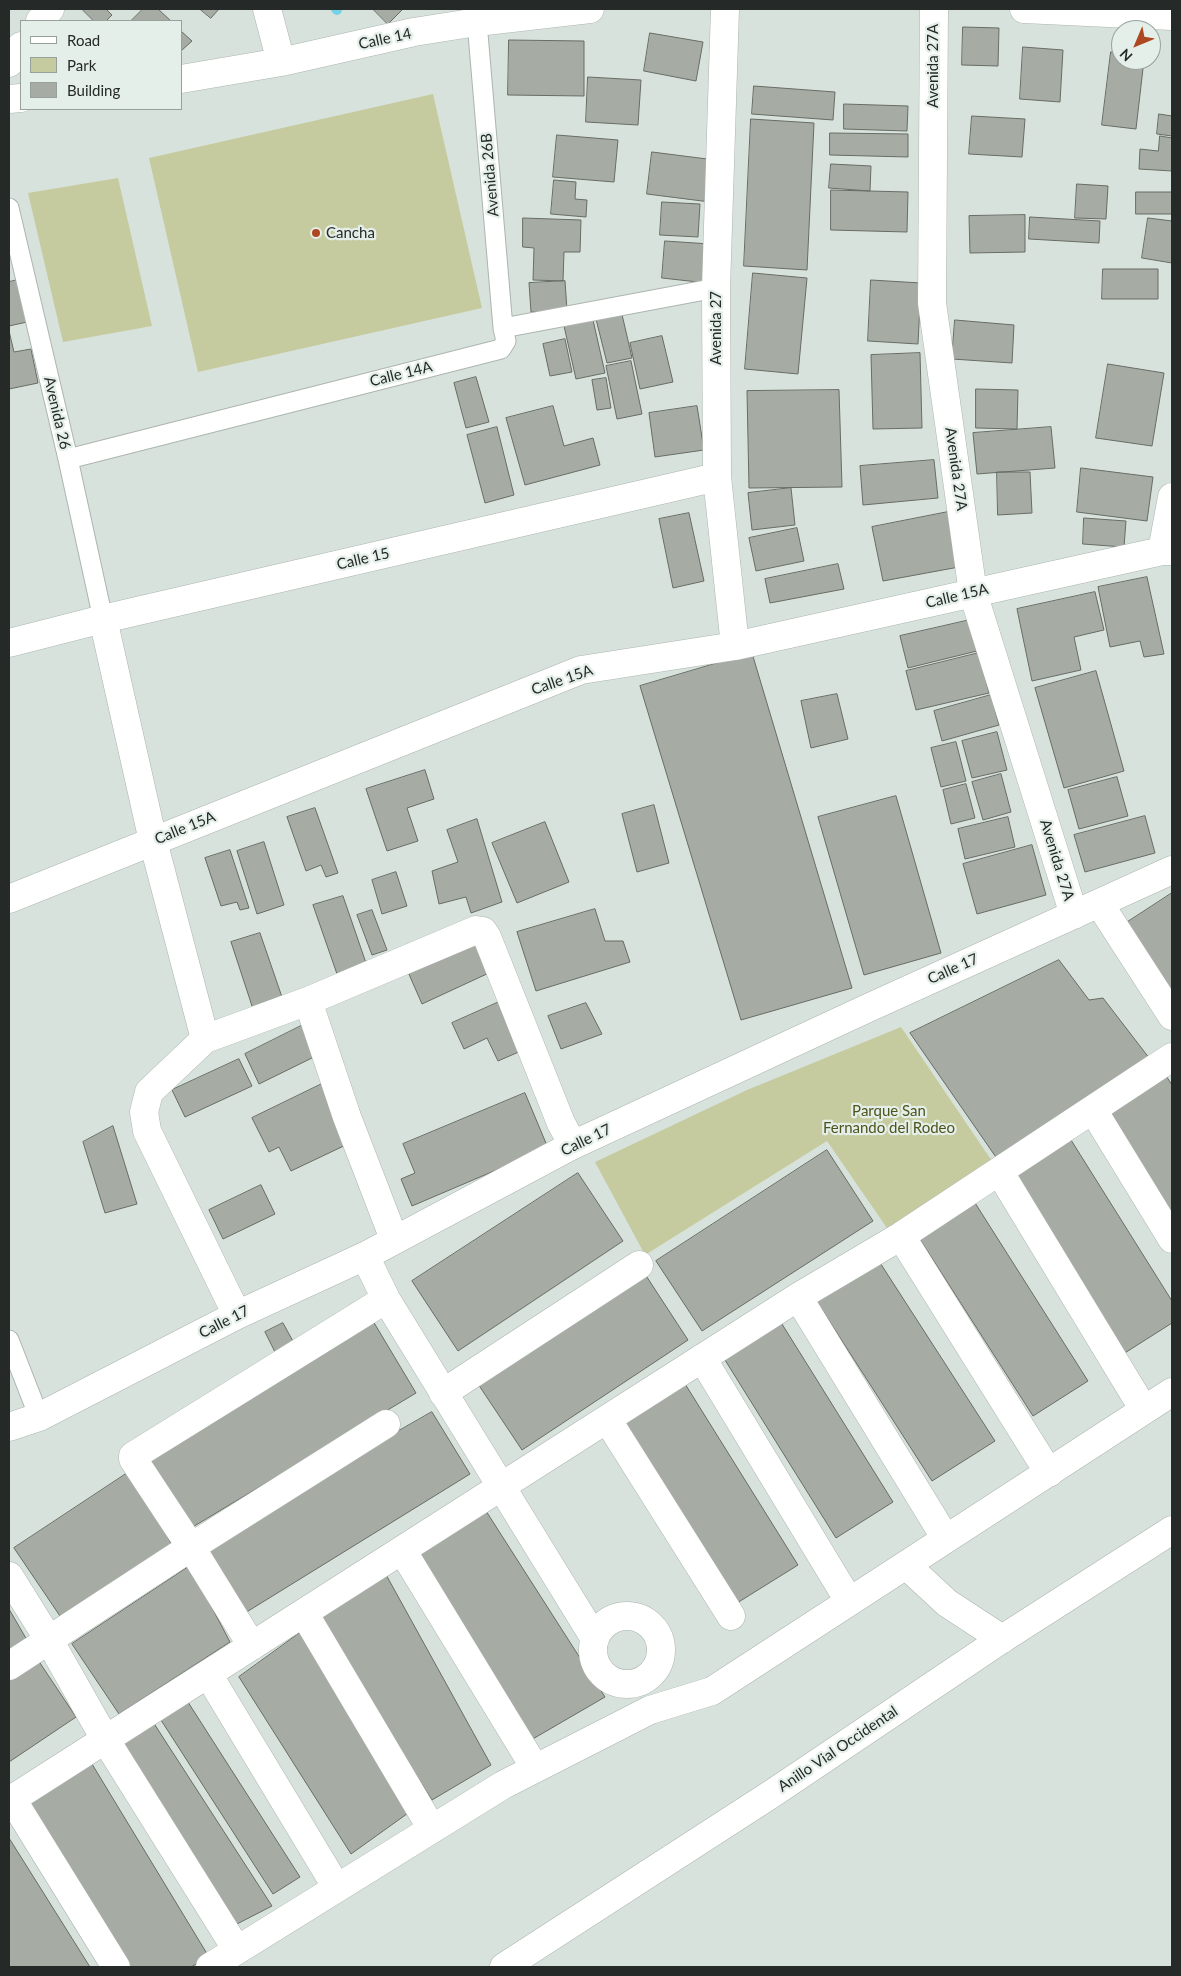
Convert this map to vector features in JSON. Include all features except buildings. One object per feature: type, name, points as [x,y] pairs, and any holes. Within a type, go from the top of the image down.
[{"type":"main road","points":[[41,20],[50,9]]},
{"type":"main road","points":[[267,9],[281,62]]},
{"type":"main road","points":[[414,32],[434,9]]},
{"type":"main road","name":"Calle 14","points":[[182,79],[281,62],[414,32],[477,22],[590,9]]},
{"type":"main road","name":"Avenida 27","points":[[725,9],[716,288],[717,478],[735,646]]},
{"type":"main road","name":"Avenida 27A","points":[[934,9],[932,303],[973,593],[1074,914]]},
{"type":"main road","points":[[1024,9],[1172,16]]},
{"type":"main road","points":[[9,62],[20,47]]},
{"type":"main road","name":"Calle 15","points":[[9,643],[103,619],[717,478]]},
{"type":"main road","points":[[1167,551],[1172,498]]},
{"type":"main road","name":"Calle 15A","points":[[9,898],[581,670],[735,646],[1167,551]]},
{"type":"main road","points":[[103,619],[153,842],[205,1039]]},
{"type":"main road","name":"Calle 17","points":[[9,1427],[39,1417],[237,1315],[364,1256],[574,1145],[868,1008],[1172,870]]},
{"type":"main road","points":[[1100,903],[1172,1016]]},
{"type":"main road","points":[[237,1315],[147,1131],[144,1112],[149,1092],[205,1039],[308,1001],[476,930],[483,932],[487,937],[560,1123],[574,1145]]},
{"type":"main road","points":[[308,1001],[348,1117],[394,1239]]},
{"type":"main road","points":[[116,1967],[10,1800],[798,1297],[901,1236],[1172,1057]]},
{"type":"main road","points":[[1092,1110],[1172,1238]]},
{"type":"main road","points":[[999,1171],[1144,1410]]},
{"type":"main road","points":[[901,1236],[1048,1473]]},
{"type":"main road","points":[[364,1256],[386,1299],[595,1639]]},
{"type":"main road","points":[[443,1392],[640,1265]]},
{"type":"main road","points":[[798,1297],[946,1539]]},
{"type":"main road","points":[[252,1646],[191,1547],[133,1459],[133,1456],[386,1299]]},
{"type":"main road","points":[[702,1358],[849,1601]]},
{"type":"main road","points":[[210,1967],[503,1785],[650,1710],[712,1691],[1172,1392]]},
{"type":"main road","points":[[607,1419],[731,1616]]},
{"type":"main road","points":[[9,1666],[191,1547],[386,1424]]},
{"type":"main road","name":"Anillo Vial Occidental","points":[[504,1967],[773,1793],[1002,1639],[1172,1530]]},
{"type":"main road","points":[[402,1550],[534,1768]]},
{"type":"main road","points":[[906,1565],[947,1603],[1002,1639]]},
{"type":"main road","points":[[9,1576],[49,1640],[105,1739],[237,1950]]},
{"type":"main road","points":[[304,1613],[432,1829]]},
{"type":"main road","points":[[208,1674],[337,1888]]},
{"type":"lane","name":"Avenida 26B","points":[[477,22],[503,328]]},
{"type":"lane","name":"Avenida 26","points":[[9,208],[68,459],[103,619]]},
{"type":"lane","points":[[503,328],[716,288]]},
{"type":"lane","name":"Calle 14A","points":[[68,459],[501,349],[506,342],[503,328]]},
{"type":"lane","points":[[9,1340],[39,1417]]},
{"type":"green space","name":"Cancha","points":[[433,94],[482,308],[198,372],[149,158]]},
{"type":"green space","points":[[118,178],[152,326],[63,342],[28,193]]},
{"type":"green space","name":"Parque San Fernando del Rodeo","points":[[901,1027],[994,1164],[889,1231],[827,1141],[645,1255],[595,1162],[747,1090]]},
{"type":"place","name":"Cancha","points":[[316,233]]}]
